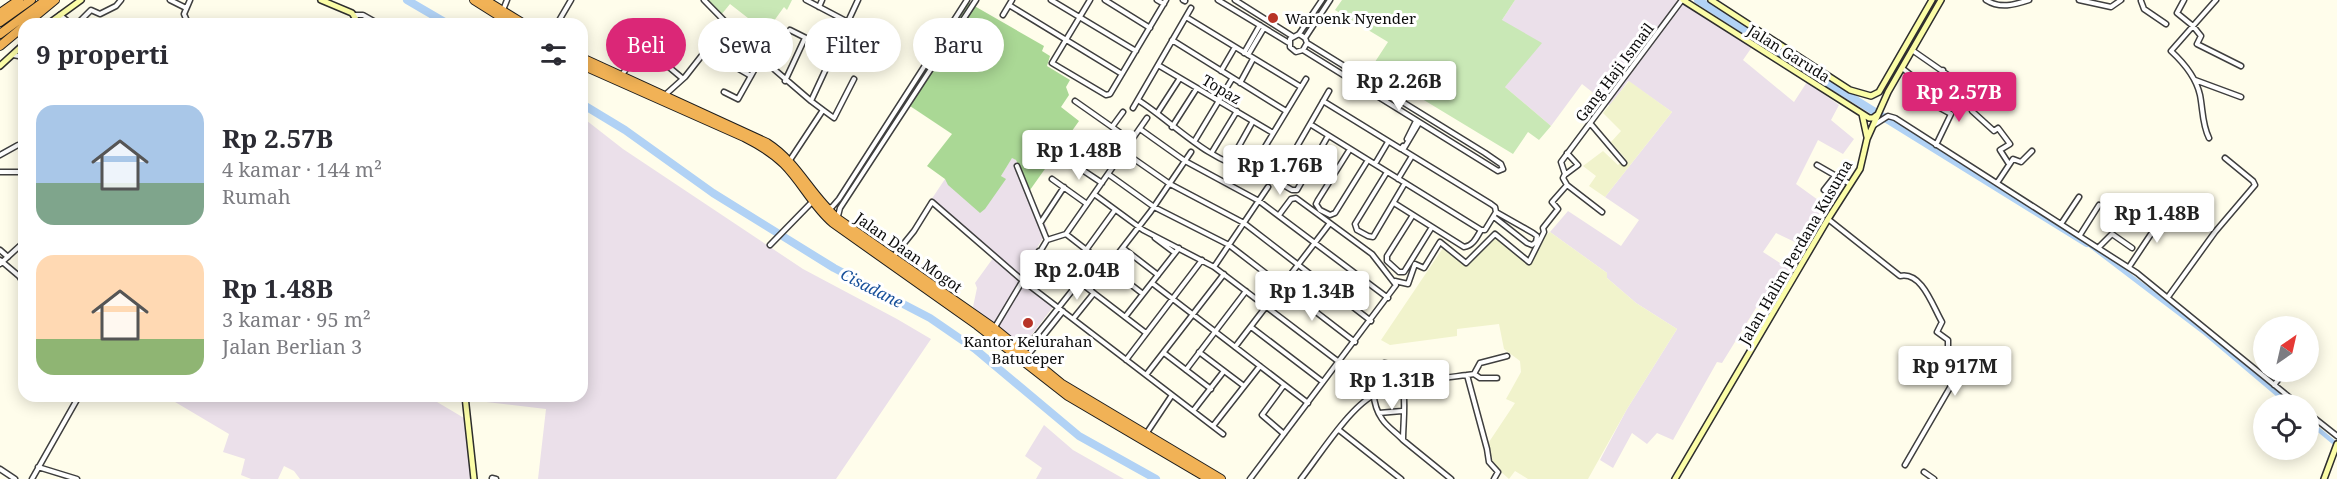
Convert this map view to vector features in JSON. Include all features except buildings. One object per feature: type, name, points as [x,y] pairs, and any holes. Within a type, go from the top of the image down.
[{"type":"highway","points":[[0,13],[19,0]]},
{"type":"highway","points":[[0,22],[31,0]]},
{"type":"highway","points":[[22,18],[46,0]]},
{"type":"highway","points":[[33,18],[55,0]]},
{"type":"highway","points":[[474,0],[502,18]]},
{"type":"highway","points":[[485,0],[514,18]]},
{"type":"highway","points":[[0,34],[18,21]]},
{"type":"highway","points":[[0,46],[18,31]]},
{"type":"highway","name":"Jalan Daan Mogot","points":[[588,61],[664,96],[770,152],[787,167],[812,202],[833,223],[1025,354],[1070,390],[1221,479]]},
{"type":"highway","name":"Jalan Daan Mogot","points":[[588,68],[760,139],[790,160],[826,208],[838,219],[992,331],[1068,396],[1209,479]]},
{"type":"main road","points":[[56,18],[81,0]]},
{"type":"main road","points":[[321,0],[355,15],[356,18]]},
{"type":"main road","name":"Jalan Garuda","points":[[1711,0],[1850,90],[1866,96],[1876,95],[1932,0]]},
{"type":"main road","name":"Jalan Halim Perdana Kusuma","points":[[1675,479],[1828,219],[1860,169],[1867,139],[1902,68],[1941,0]]},
{"type":"main road","name":"Jalan Garuda","points":[[1686,1],[1862,114],[1873,118],[1879,114]]},
{"type":"main road","points":[[0,66],[18,50]]},
{"type":"main road","points":[[1862,114],[1867,139]]},
{"type":"main road","points":[[466,402],[474,479]]},
{"type":"main road","points":[[2324,479],[2336,446]]},
{"type":"street","points":[[84,18],[91,10],[100,14],[116,6],[121,0]]},
{"type":"street","points":[[170,0],[186,8]]},
{"type":"street","points":[[184,18],[190,0]]},
{"type":"street","points":[[503,11],[507,0]]},
{"type":"street","points":[[560,18],[571,0]]},
{"type":"street","points":[[704,0],[722,18]]},
{"type":"street","points":[[806,0],[842,18]]},
{"type":"street","points":[[819,7],[822,0]]},
{"type":"street","points":[[849,18],[858,0]]},
{"type":"street","points":[[826,208],[832,207],[839,199],[967,0]]},
{"type":"street","points":[[838,219],[838,212],[844,202],[976,0]]},
{"type":"street","points":[[1003,15],[1012,0]]},
{"type":"street","points":[[1052,0],[1136,51]]},
{"type":"street","points":[[1090,0],[1052,63],[1106,96],[1110,94],[1165,2],[1157,0]]},
{"type":"street","points":[[1105,0],[1150,28]]},
{"type":"street","points":[[1218,0],[1289,43],[1292,50],[1300,52],[1307,44]]},
{"type":"street","points":[[1235,0],[1293,36]]},
{"type":"street","points":[[1289,43],[1293,36],[1299,34],[1322,0]]},
{"type":"street","points":[[1305,38],[1330,0]]},
{"type":"street","points":[[1986,0],[1998,6],[2029,0]]},
{"type":"street","points":[[2079,0],[2112,6],[2121,0]]},
{"type":"street","points":[[2141,0],[2144,9],[2166,24]]},
{"type":"street","points":[[2184,0],[2177,13],[2201,36],[2197,44],[2241,66]]},
{"type":"street","points":[[2209,138],[2204,130],[2200,94],[2195,80],[2182,61],[2171,51],[2216,0]]},
{"type":"street","name":"Gang Haji Ismail","points":[[1566,174],[1561,162],[1563,157],[1686,1]]},
{"type":"street","points":[[1009,6],[1122,74]]},
{"type":"street","points":[[1133,108],[1191,8]]},
{"type":"street","points":[[60,15],[64,18]]},
{"type":"street","points":[[355,15],[368,18]]},
{"type":"street","points":[[1186,17],[1301,87]]},
{"type":"street","points":[[1246,54],[1262,27]]},
{"type":"street","points":[[785,81],[805,38],[793,32]]},
{"type":"street","points":[[1299,34],[1305,38],[1307,44],[1501,164],[1503,169],[1497,171],[1303,50]]},
{"type":"street","points":[[1172,40],[1286,112]]},
{"type":"street","points":[[1221,71],[1235,47]]},
{"type":"street","points":[[1912,50],[1958,82]]},
{"type":"street","points":[[12,55],[18,56]]},
{"type":"street","points":[[1240,83],[1253,59]]},
{"type":"street","points":[[664,96],[698,60]]},
{"type":"street","name":"Topaz","points":[[1158,65],[1273,133]]},
{"type":"street","points":[[1902,68],[1930,90],[1943,70]]},
{"type":"street","points":[[621,77],[625,72]]},
{"type":"street","points":[[675,72],[682,78]]},
{"type":"street","points":[[744,72],[751,76]]},
{"type":"street","points":[[724,92],[738,99],[753,72]]},
{"type":"street","points":[[776,72],[834,118],[854,79]]},
{"type":"street","points":[[811,101],[825,72]]},
{"type":"street","points":[[1157,112],[1180,78]]},
{"type":"street","points":[[1194,142],[1232,79]]},
{"type":"street","points":[[1138,100],[1157,112],[1194,142],[1248,169],[1253,168],[1306,79]]},
{"type":"street","points":[[2195,80],[2241,98]]},
{"type":"street","points":[[1364,89],[1370,81]]},
{"type":"street","points":[[1937,82],[1973,105],[1972,111],[1994,131],[1998,128],[2004,134],[2010,144],[2000,150],[2009,164]]},
{"type":"street","points":[[1172,126],[1197,88]]},
{"type":"street","points":[[1328,136],[1297,190],[1292,190],[1280,183],[1280,176],[1329,91]]},
{"type":"street","points":[[1936,145],[1951,114],[1940,108],[1952,91]]},
{"type":"street","points":[[1075,100],[1132,141]]},
{"type":"street","points":[[1323,100],[1401,149],[1407,141]]},
{"type":"street","points":[[790,160],[823,110]]},
{"type":"street","points":[[1212,152],[1237,111]]},
{"type":"street","points":[[1112,127],[1123,112]]},
{"type":"street","points":[[1879,114],[1895,118],[2129,267],[2285,394]]},
{"type":"street","points":[[992,331],[1047,240],[1065,234],[1147,118]]},
{"type":"street","points":[[1230,162],[1253,121]]},
{"type":"street","points":[[1394,203],[1464,247],[1475,241],[1496,212],[1495,207],[1491,204],[1402,150],[1418,122]]},
{"type":"street","points":[[1590,123],[1624,163]]},
{"type":"street","points":[[1310,124],[1481,230]]},
{"type":"street","points":[[1434,132],[1438,124]]},
{"type":"street","points":[[1140,129],[1185,161],[1259,201],[1388,298]]},
{"type":"street","points":[[1086,140],[1117,162]]},
{"type":"street","points":[[1375,164],[1388,142]]},
{"type":"street","points":[[0,155],[18,146]]},
{"type":"street","points":[[1350,149],[1316,204],[1320,210],[1330,215],[1335,213],[1368,160]]},
{"type":"street","points":[[1996,183],[2013,159],[2021,162],[2032,151]]},
{"type":"street","points":[[1124,152],[1170,184],[1244,223],[1371,321]]},
{"type":"street","points":[[1073,319],[1191,152]]},
{"type":"street","points":[[1567,153],[1578,165],[1563,178],[1567,185],[1602,212]]},
{"type":"street","points":[[1398,179],[1412,156]]},
{"type":"street","points":[[2168,297],[2215,232],[2255,185],[2225,158]]},
{"type":"street","points":[[1070,160],[1102,183]]},
{"type":"street","points":[[1817,165],[1850,184]]},
{"type":"street","points":[[1017,166],[1047,240]]},
{"type":"street","points":[[0,172],[18,172]]},
{"type":"street","points":[[1387,172],[1355,227],[1368,236],[1373,237],[1405,183]]},
{"type":"street","points":[[1108,174],[1154,207],[1229,245],[1355,342]]},
{"type":"street","points":[[1824,190],[1835,176]]},
{"type":"street","points":[[1052,179],[1087,204]]},
{"type":"street","points":[[1279,215],[1294,197],[1372,254],[1394,280],[1408,284],[1415,264],[1424,268],[1440,242],[1466,263],[1495,234],[1529,262],[1544,232],[1543,228],[1558,209],[1552,202],[1567,185]]},
{"type":"street","points":[[1041,222],[1064,187]]},
{"type":"street","points":[[1214,267],[1268,187]]},
{"type":"street","points":[[1094,194],[1139,227],[1214,267],[1339,362]]},
{"type":"street","points":[[2061,224],[2079,197]]},
{"type":"street","points":[[770,245],[812,202]]},
{"type":"street","points":[[893,257],[914,231],[932,202],[1022,280],[1223,434]]},
{"type":"street","points":[[2079,235],[2099,205]]},
{"type":"street","points":[[1086,250],[1115,210]]},
{"type":"street","points":[[2129,267],[2170,210],[2187,224]]},
{"type":"street","points":[[1494,217],[1527,243],[1532,245],[1536,242],[1537,236],[1533,233],[1496,212]]},
{"type":"street","points":[[1413,215],[1388,256],[1387,261],[1399,272],[1404,272],[1432,226]]},
{"type":"street","points":[[1828,219],[1900,276],[1913,277],[1931,300],[1942,322],[1937,332],[1948,340],[1948,354],[1952,363],[1959,368],[1959,372],[1905,465]]},
{"type":"street","points":[[1235,347],[1330,223]]},
{"type":"street","points":[[1065,234],[1143,294]]},
{"type":"street","points":[[2099,247],[2112,234],[2132,248]]},
{"type":"street","points":[[1153,235],[1175,253]]},
{"type":"street","points":[[18,248],[1,262],[18,275]]},
{"type":"street","points":[[1123,248],[1158,275]]},
{"type":"street","points":[[1125,317],[1179,248]]},
{"type":"street","points":[[0,250],[8,257]]},
{"type":"street","points":[[1039,251],[1146,333]]},
{"type":"street","points":[[1126,360],[1202,260]]},
{"type":"street","points":[[1146,375],[1224,274]]},
{"type":"street","points":[[1250,479],[1395,289],[1394,280]]},
{"type":"street","points":[[1047,327],[1058,308],[1079,282]]},
{"type":"street","points":[[1152,283],[1308,403]]},
{"type":"street","points":[[1186,370],[1246,291]]},
{"type":"street","points":[[1025,354],[1063,311]]},
{"type":"street","points":[[1251,327],[1323,382]]},
{"type":"street","points":[[1199,352],[1244,386]]},
{"type":"street","points":[[1164,353],[1211,389]]},
{"type":"street","points":[[1474,374],[1480,363],[1507,356]]},
{"type":"street","points":[[1403,440],[1403,386],[1399,371],[1391,364],[1384,363],[1377,366],[1373,395],[1383,420],[1403,440],[1451,479]]},
{"type":"street","points":[[1213,426],[1260,366]]},
{"type":"street","points":[[1193,411],[1224,371]]},
{"type":"street","points":[[1301,479],[1339,430],[1373,395],[1403,386],[1474,374],[1480,378],[1497,378]]},
{"type":"street","points":[[1467,375],[1487,449],[1488,462],[1498,472],[1494,479]]},
{"type":"street","points":[[1284,385],[1262,415],[1284,434]]},
{"type":"street","points":[[1146,435],[1172,395]]},
{"type":"street","points":[[32,479],[75,402]]},
{"type":"street","points":[[1379,413],[1402,411]]},
{"type":"street","points":[[2319,421],[2337,436]]},
{"type":"street","points":[[1339,430],[1401,479]]},
{"type":"street","points":[[38,467],[77,479]]},
{"type":"street","points":[[0,469],[15,479]]},
{"type":"street","points":[[1924,472],[1934,479]]},
{"type":"shaded area","points":[[1515,0],[1676,0],[1752,47],[1743,60],[1794,102],[1807,82],[1839,105],[1831,120],[1854,139],[1843,154],[1818,140],[1796,184],[1825,205],[1799,244],[1776,233],[1763,252],[1791,270],[1769,308],[1759,303],[1722,363],[1717,362],[1673,440],[1657,433],[1647,444],[1632,433],[1613,468],[1600,460],[1627,409],[1677,329],[1636,303],[1607,278],[1607,273],[1550,232],[1568,211],[1621,246],[1639,220],[1605,197],[1672,112],[1628,81],[1610,106],[1582,84],[1551,126],[1505,87],[1502,20]]},
{"type":"shaded area","points":[[588,122],[623,149],[803,269],[931,339],[836,479],[538,479],[546,409],[486,402],[588,402]]},
{"type":"shaded area","points":[[1012,157],[1016,160],[1048,230],[1019,277],[1053,307],[1023,346],[973,307],[977,288],[975,283],[996,254],[931,200],[945,179],[1005,179],[1001,176]]},
{"type":"shaded area","points":[[175,402],[437,402],[464,418],[471,479],[300,479],[294,471],[284,466],[278,479],[251,479],[241,475],[245,459],[223,452],[229,434]]},
{"type":"shaded area","points":[[1044,425],[1073,450],[1124,479],[1036,479],[1042,468],[1025,456]]},
{"type":"green space","points":[[706,0],[792,0],[787,10],[784,7],[776,18],[748,18],[730,4],[721,15]]},
{"type":"green space","points":[[964,0],[995,18],[953,18]]},
{"type":"green space","points":[[1342,0],[1515,0],[1502,20],[1542,43],[1505,87],[1551,126],[1539,140],[1528,132],[1513,154],[1371,68],[1388,42],[1335,10]]},
{"type":"green space","points":[[1004,23],[1044,46],[1042,51],[1050,56],[1047,66],[1070,80],[1066,87],[1069,95],[1061,107],[1079,121],[1030,190],[1016,160],[1012,158],[1001,176],[1006,179],[980,213],[948,185],[945,179],[927,166],[952,134],[901,100],[919,72],[1004,72]]},
{"type":"green space","points":[[1629,81],[1672,112],[1605,197],[1589,186],[1596,176],[1583,166],[1603,151],[1618,165],[1625,158],[1611,142],[1621,131],[1603,113]]},
{"type":"green space","points":[[1550,232],[1607,273],[1607,278],[1636,303],[1677,329],[1627,409],[1588,479],[1528,479],[1515,471],[1509,479],[1492,464],[1485,448],[1515,403],[1506,399],[1521,372],[1520,361],[1504,349],[1499,324],[1457,329],[1457,336],[1390,345],[1381,340],[1443,248],[1467,267],[1496,235],[1529,263],[1544,237]]},
{"type":"waterway","name":"Cisadane","points":[[407,0],[438,18]]},
{"type":"waterway","points":[[1698,0],[2087,243]]},
{"type":"waterway","name":"Cisadane","points":[[588,108],[625,130],[713,193],[834,268],[930,318],[975,349],[1079,436],[1156,479]]},
{"type":"waterway","points":[[2087,243],[2205,333],[2277,394]]},
{"type":"waterway","points":[[2319,430],[2337,445]]},
{"type":"place","name":"Waroenk Nyender","points":[[1273,18]]},
{"type":"place","name":"Kantor Kelurahan Batuceper","points":[[1028,323]]}]
